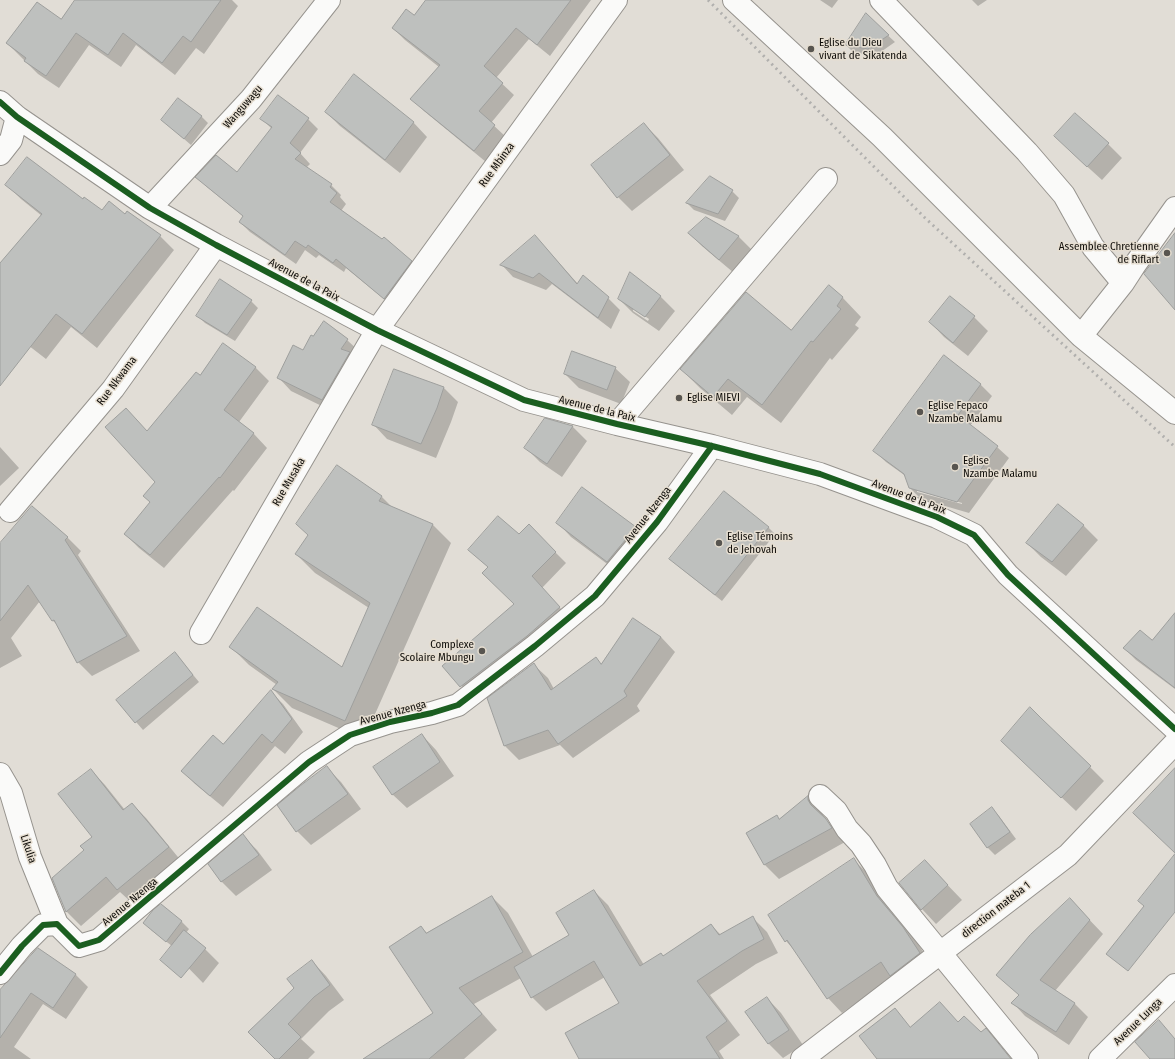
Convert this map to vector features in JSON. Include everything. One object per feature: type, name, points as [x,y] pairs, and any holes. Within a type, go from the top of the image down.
[{"type":"street","name":"Wanguwagu","points":[[150,208],[251,99],[329,0]]},
{"type":"street","name":"Rue Mbinza","points":[[377,330],[616,0]]},
{"type":"street","points":[[734,0],[882,137],[1081,336],[1175,413]]},
{"type":"street","points":[[881,0],[1027,152],[1064,195],[1093,247],[1124,283]]},
{"type":"street","name":"Avenue de la Paix","points":[[0,102],[17,117],[150,208],[216,245],[377,330],[524,400],[820,474],[937,517],[974,535],[1008,575],[1175,729]]},
{"type":"street","points":[[0,154],[11,140],[17,117]]},
{"type":"street","points":[[617,424],[826,179]]},
{"type":"street","points":[[1081,336],[1124,283],[1134,266],[1175,208]]},
{"type":"street","name":"Rue Nkwama","points":[[10,511],[113,389],[216,245]]},
{"type":"street","name":"Rue Musaka","points":[[200,633],[377,330]]},
{"type":"street","name":"Avenue Nzenga","points":[[57,924],[79,946],[99,940],[309,762],[350,735],[390,722],[432,713],[458,705],[535,646],[595,596],[656,522],[712,446]]},
{"type":"street","name":"direction mateba 1","points":[[802,1059],[1068,855],[1175,743]]},
{"type":"street","name":"Likulia","points":[[0,774],[11,793],[30,858],[57,924]]},
{"type":"street","points":[[820,796],[836,812],[847,829],[861,844],[875,865],[887,888],[1027,1059]]},
{"type":"street","points":[[0,973],[22,946],[43,925],[57,924]]},
{"type":"street","name":"Avenue Lunga","points":[[1100,1059],[1175,985]]},
{"type":"building","points":[[75,0],[221,0],[191,42],[183,36],[162,63],[123,33],[108,55],[76,33],[46,76],[24,61],[26,58],[6,43],[37,2],[61,19]]},
{"type":"building","points":[[426,0],[571,0],[537,45],[516,28],[484,66],[503,83],[479,111],[495,125],[474,151],[410,99],[440,65],[392,28],[406,9],[414,15]]},
{"type":"building","points":[[866,13],[889,35],[868,49],[845,45]]},
{"type":"building","points":[[354,74],[414,122],[385,160],[325,112]]},
{"type":"building","points":[[278,95],[309,118],[290,143],[301,153],[295,159],[332,184],[330,187],[337,193],[330,202],[382,239],[384,237],[412,261],[384,299],[336,259],[333,263],[308,245],[306,248],[295,241],[285,255],[239,222],[243,216],[195,177],[216,155],[237,172],[272,127],[260,119]]},
{"type":"building","points":[[178,98],[202,116],[184,139],[161,120]]},
{"type":"building","points":[[1075,113],[1109,143],[1087,167],[1054,136]]},
{"type":"building","points":[[644,123],[670,155],[617,198],[591,165]]},
{"type":"building","points":[[27,157],[83,199],[84,197],[102,210],[109,201],[125,214],[127,211],[161,235],[82,334],[56,314],[0,386],[0,263],[42,214],[5,185]]},
{"type":"building","points":[[710,176],[733,190],[718,214],[686,203]]},
{"type":"building","points":[[706,217],[739,236],[719,260],[688,233]]},
{"type":"building","name":"Assemblee Chretienne de Riflart","points":[[1175,233],[1175,310],[1144,274]]},
{"type":"building","points":[[535,235],[577,284],[583,275],[609,297],[598,318],[539,273],[533,278],[500,265]]},
{"type":"building","points":[[630,272],[661,296],[645,317],[618,299]]},
{"type":"building","points":[[220,279],[252,300],[227,335],[196,316]]},
{"type":"building","points":[[829,285],[843,297],[837,306],[841,309],[813,342],[811,341],[762,405],[728,379],[713,397],[680,369],[746,292],[791,330]]},
{"type":"building","points":[[950,296],[975,316],[953,343],[929,322]]},
{"type":"building","points":[[324,321],[348,339],[341,349],[350,352],[322,400],[277,378],[293,345],[303,350],[311,335],[313,336]]},
{"type":"building","points":[[223,343],[256,367],[224,410],[254,433],[220,478],[219,477],[150,555],[124,534],[150,502],[143,496],[155,482],[105,427],[126,408],[147,431],[196,372],[200,375]]},
{"type":"building","points":[[572,351],[616,367],[607,390],[564,374]]},
{"type":"building","points":[[944,355],[981,384],[958,415],[998,446],[957,502],[909,488],[904,474],[873,451]]},
{"type":"building","points":[[394,369],[444,387],[437,408],[421,444],[372,425]]},
{"type":"building","points":[[545,418],[573,426],[547,464],[524,448]]},
{"type":"building","points":[[337,465],[382,496],[379,501],[433,524],[345,721],[272,689],[278,682],[229,647],[257,607],[342,667],[370,603],[295,554],[308,535],[296,524]]},
{"type":"building","points":[[582,487],[636,527],[607,562],[556,523]]},
{"type":"building","name":"Eglise Témoins de Jehovah","points":[[724,491],[769,527],[715,595],[669,559]]},
{"type":"building","points":[[1058,504],[1084,525],[1052,562],[1026,543]]},
{"type":"building","points":[[32,506],[68,537],[65,540],[127,636],[77,663],[54,620],[52,621],[28,585],[0,621],[0,543]]},
{"type":"building","points":[[498,516],[519,534],[529,524],[556,552],[532,576],[560,607],[527,636],[460,687],[442,666],[514,604],[482,573],[488,567],[468,550]]},
{"type":"building","points":[[1175,613],[1175,688],[1123,648],[1140,630],[1152,640]]},
{"type":"building","points":[[633,618],[661,637],[624,691],[627,696],[558,744],[548,730],[504,746],[487,698],[534,663],[551,690],[596,657],[601,664]]},
{"type":"building","points":[[175,652],[193,675],[135,723],[116,700]]},
{"type":"building","points":[[271,690],[292,719],[272,743],[262,734],[210,796],[181,771],[213,735],[223,744]]},
{"type":"building","points":[[1030,707],[1091,766],[1061,798],[1001,741]]},
{"type":"building","points":[[422,734],[440,762],[392,795],[373,767]]},
{"type":"building","points":[[327,766],[348,794],[296,832],[277,805]]},
{"type":"building","points":[[1175,768],[1175,853],[1133,813]]},
{"type":"building","points":[[91,769],[123,810],[132,803],[169,847],[117,890],[106,877],[66,912],[52,878],[84,850],[80,846],[92,837],[58,794]]},
{"type":"building","points":[[808,796],[808,800],[811,805],[826,819],[832,828],[764,865],[746,833],[777,815],[779,819]]},
{"type":"building","points":[[992,807],[1010,832],[987,848],[970,824]]},
{"type":"building","points":[[243,834],[259,855],[221,882],[208,864]]},
{"type":"building","points":[[1175,854],[1175,912],[1128,971],[1106,954],[1144,906],[1138,901]]},
{"type":"building","points":[[854,858],[877,896],[903,927],[920,953],[890,976],[881,962],[827,999],[787,940],[785,942],[768,915]]},
{"type":"building","points":[[925,860],[948,885],[921,910],[899,883]]},
{"type":"building","points":[[594,890],[640,966],[661,953],[663,956],[711,924],[719,935],[753,916],[764,939],[742,951],[697,981],[727,1021],[706,1037],[720,1059],[579,1059],[565,1033],[619,1003],[594,961],[531,998],[514,967],[569,935],[556,913]]},
{"type":"building","points":[[492,896],[523,952],[459,988],[482,1014],[429,1059],[363,1059],[433,1013],[389,947],[421,926],[426,933]]},
{"type":"building","points":[[1070,898],[1090,920],[1040,980],[1075,1003],[1056,1032],[1011,1003],[1019,995],[996,975],[1030,935]]},
{"type":"building","points":[[161,904],[182,921],[166,942],[143,923],[153,910]]},
{"type":"building","points":[[184,930],[206,948],[181,978],[160,960]]},
{"type":"building","points":[[38,948],[76,974],[53,1008],[31,993],[0,1038],[0,990]]},
{"type":"building","points":[[312,960],[330,985],[314,997],[288,1024],[301,1037],[279,1059],[275,1059],[248,1032],[294,988],[287,979]]},
{"type":"building","points":[[767,997],[789,1030],[768,1044],[745,1012]]},
{"type":"building","points":[[940,1002],[958,1022],[964,1016],[981,1032],[986,1028],[1011,1059],[877,1059],[859,1036],[895,1008],[910,1027]]},
{"type":"building","points":[[1159,1020],[1175,1039],[1175,1059],[1150,1059],[1135,1042]]},
{"type":"railway","points":[[708,0],[924,217],[1175,447]]},
{"type":"cycle path","points":[[0,102],[17,117],[150,208],[216,245],[377,330],[524,400],[820,474],[937,517],[974,535],[1008,575],[1175,729]]},
{"type":"cycle path","points":[[0,973],[22,946],[43,925],[57,924],[79,946],[99,940],[309,762],[350,735],[390,722],[432,713],[458,705],[535,646],[595,596],[657,522],[712,446]]},
{"type":"place","name":"Eglise du Dieu vivant de Sikatenda","points":[[811,49]]},
{"type":"place","name":"Assemblee Chretienne de Riflart","points":[[1167,253]]},
{"type":"place","name":"Eglise MIEVI","points":[[679,398]]},
{"type":"place","name":"Eglise Fepaco Nzambe Malamu","points":[[920,412]]},
{"type":"place","name":"Eglise Nzambe Malamu","points":[[955,467]]},
{"type":"place","name":"Eglise Témoins de Jehovah","points":[[719,543]]},
{"type":"place","name":"Complexe Scolaire Mbungu","points":[[482,651]]}]
